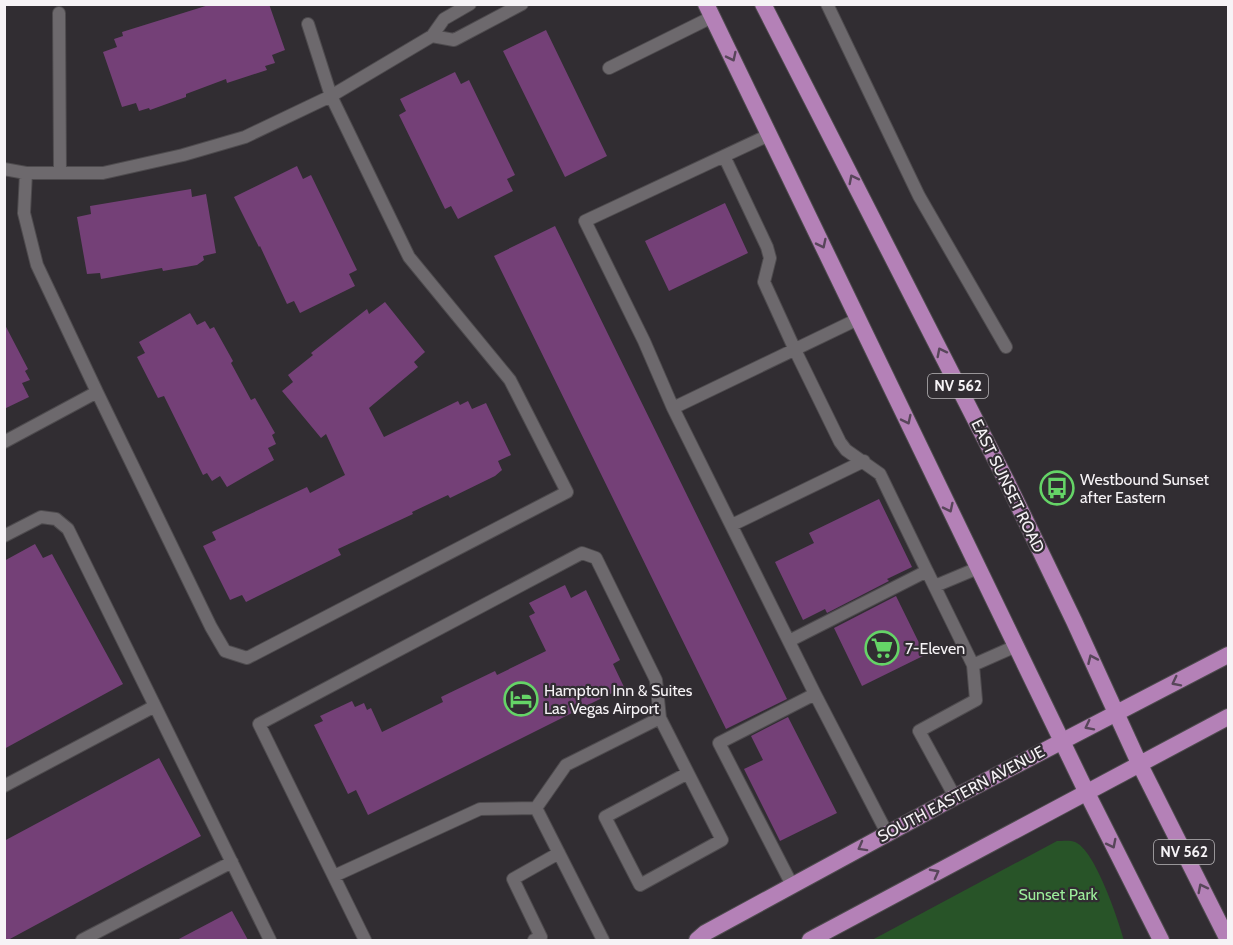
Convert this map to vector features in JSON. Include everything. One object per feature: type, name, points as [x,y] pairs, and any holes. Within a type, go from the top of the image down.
[{"type":"main road","name":"EAST SUNSET ROAD","points":[[763,4],[1007,482],[1139,763],[1228,940]]},
{"type":"main road","points":[[709,10],[1086,791],[1161,940]]},
{"type":"main road","name":"SOUTH EASTERN AVENUE","points":[[697,940],[705,933],[887,833],[1228,655]]},
{"type":"main road","points":[[810,940],[1228,717]]},
{"type":"lane","points":[[4,169],[26,173],[103,173],[183,155],[245,137],[331,96],[432,36],[444,19],[470,4]]},
{"type":"lane","points":[[432,36],[454,40],[522,4]]},
{"type":"lane","points":[[827,4],[919,196],[1006,347]]},
{"type":"lane","points":[[609,68],[709,10]]},
{"type":"lane","points":[[58,14],[60,173]]},
{"type":"lane","points":[[26,173],[24,213],[37,265],[211,627],[225,651],[247,658],[567,492],[510,380],[409,257],[331,96],[308,24]]},
{"type":"lane","points":[[769,135],[585,221],[644,341],[673,408],[887,833]]},
{"type":"lane","points":[[723,156],[767,247],[770,258],[764,282],[840,442],[846,450],[880,474],[973,665],[976,700],[919,731],[955,797]]},
{"type":"lane","points":[[673,408],[858,319]]},
{"type":"lane","points":[[4,442],[97,392]]},
{"type":"lane","points":[[732,525],[864,461]]},
{"type":"lane","points":[[4,536],[41,517],[56,519],[68,529],[270,940]]},
{"type":"lane","points":[[365,940],[260,724],[582,553],[596,558],[656,680],[660,718],[688,773],[722,840],[640,885],[605,817],[688,773]]},
{"type":"lane","points":[[935,586],[978,568]]},
{"type":"lane","points":[[789,641],[927,571]]},
{"type":"lane","points":[[973,665],[1016,646]]},
{"type":"lane","points":[[792,885],[719,743],[815,694]]},
{"type":"lane","points":[[4,786],[155,706]]},
{"type":"lane","points":[[536,808],[566,765],[660,718]]},
{"type":"lane","points":[[536,808],[603,940]]},
{"type":"lane","points":[[334,876],[480,809],[536,808]]},
{"type":"lane","points":[[534,940],[541,937],[513,879],[558,853]]},
{"type":"lane","points":[[82,940],[232,862]]},
{"type":"green space","name":"Sunset Park","points":[[1057,841],[1075,842],[1090,858],[1105,886],[1124,940],[872,940]]},
{"type":"building","points":[[212,4],[269,4],[285,50],[272,55],[275,63],[265,66],[267,70],[227,83],[226,79],[150,110],[149,108],[139,111],[136,103],[122,107],[103,52],[117,47],[114,39],[123,36],[122,32]]},
{"type":"building","points":[[546,30],[607,156],[565,177],[503,51]]},
{"type":"building","points":[[455,72],[461,84],[469,80],[515,175],[507,179],[513,191],[458,219],[451,206],[445,209],[399,115],[406,111],[400,99]]},
{"type":"building","points":[[297,166],[303,179],[311,175],[357,270],[349,274],[355,286],[300,313],[294,301],[287,304],[234,197]]},
{"type":"building","points":[[191,189],[192,197],[206,194],[216,253],[203,256],[204,260],[197,265],[163,271],[162,268],[101,279],[100,273],[87,274],[77,217],[91,214],[90,206]]},
{"type":"building","points":[[725,203],[748,253],[669,291],[645,241]]},
{"type":"building","points":[[555,226],[787,699],[726,729],[494,256]]},
{"type":"building","points":[[385,302],[425,352],[414,362],[418,367],[369,408],[384,437],[458,401],[460,405],[468,401],[472,409],[486,403],[511,455],[498,461],[502,470],[495,476],[450,498],[448,495],[338,549],[341,555],[246,602],[242,595],[230,600],[203,546],[216,540],[212,532],[307,487],[310,493],[345,475],[326,434],[321,438],[282,391],[293,382],[288,375],[313,355],[311,353],[367,309],[369,314]]},
{"type":"building","points":[[190,313],[197,325],[205,321],[210,329],[214,327],[251,400],[255,398],[275,433],[272,435],[276,444],[268,448],[274,460],[227,487],[220,476],[212,481],[207,473],[203,475],[164,396],[158,398],[137,357],[145,353],[139,342]]},
{"type":"building","points":[[4,323],[28,369],[25,371],[30,380],[22,383],[29,397],[4,409]]},
{"type":"building","points":[[879,499],[912,567],[827,613],[825,609],[803,620],[775,562],[814,543],[809,533]]},
{"type":"building","points":[[35,544],[43,558],[52,554],[123,684],[4,749],[4,561]]},
{"type":"building","name":"Hampton Inn & Suites Las Vegas Airport","points":[[565,585],[571,598],[586,590],[620,660],[613,664],[624,687],[368,815],[356,790],[348,794],[314,725],[323,721],[320,716],[352,701],[355,707],[364,703],[367,710],[371,708],[382,732],[443,702],[441,697],[495,671],[497,675],[546,651],[529,616],[535,613],[529,603]]},
{"type":"building","name":"7-Eleven","points":[[896,596],[925,655],[862,686],[834,628]]},
{"type":"building","points":[[788,717],[837,813],[780,841],[744,769],[763,760],[751,736]]},
{"type":"building","points":[[159,758],[201,836],[8,940],[4,940],[4,841]]},
{"type":"building","points":[[232,911],[248,940],[177,940]]},
{"type":"place","name":"Westbound Sunset after Eastern","points":[[1057,488]]},
{"type":"place","name":"7-Eleven","points":[[882,648]]},
{"type":"place","name":"Hampton Inn & Suites Las Vegas Airport","points":[[521,699]]}]
